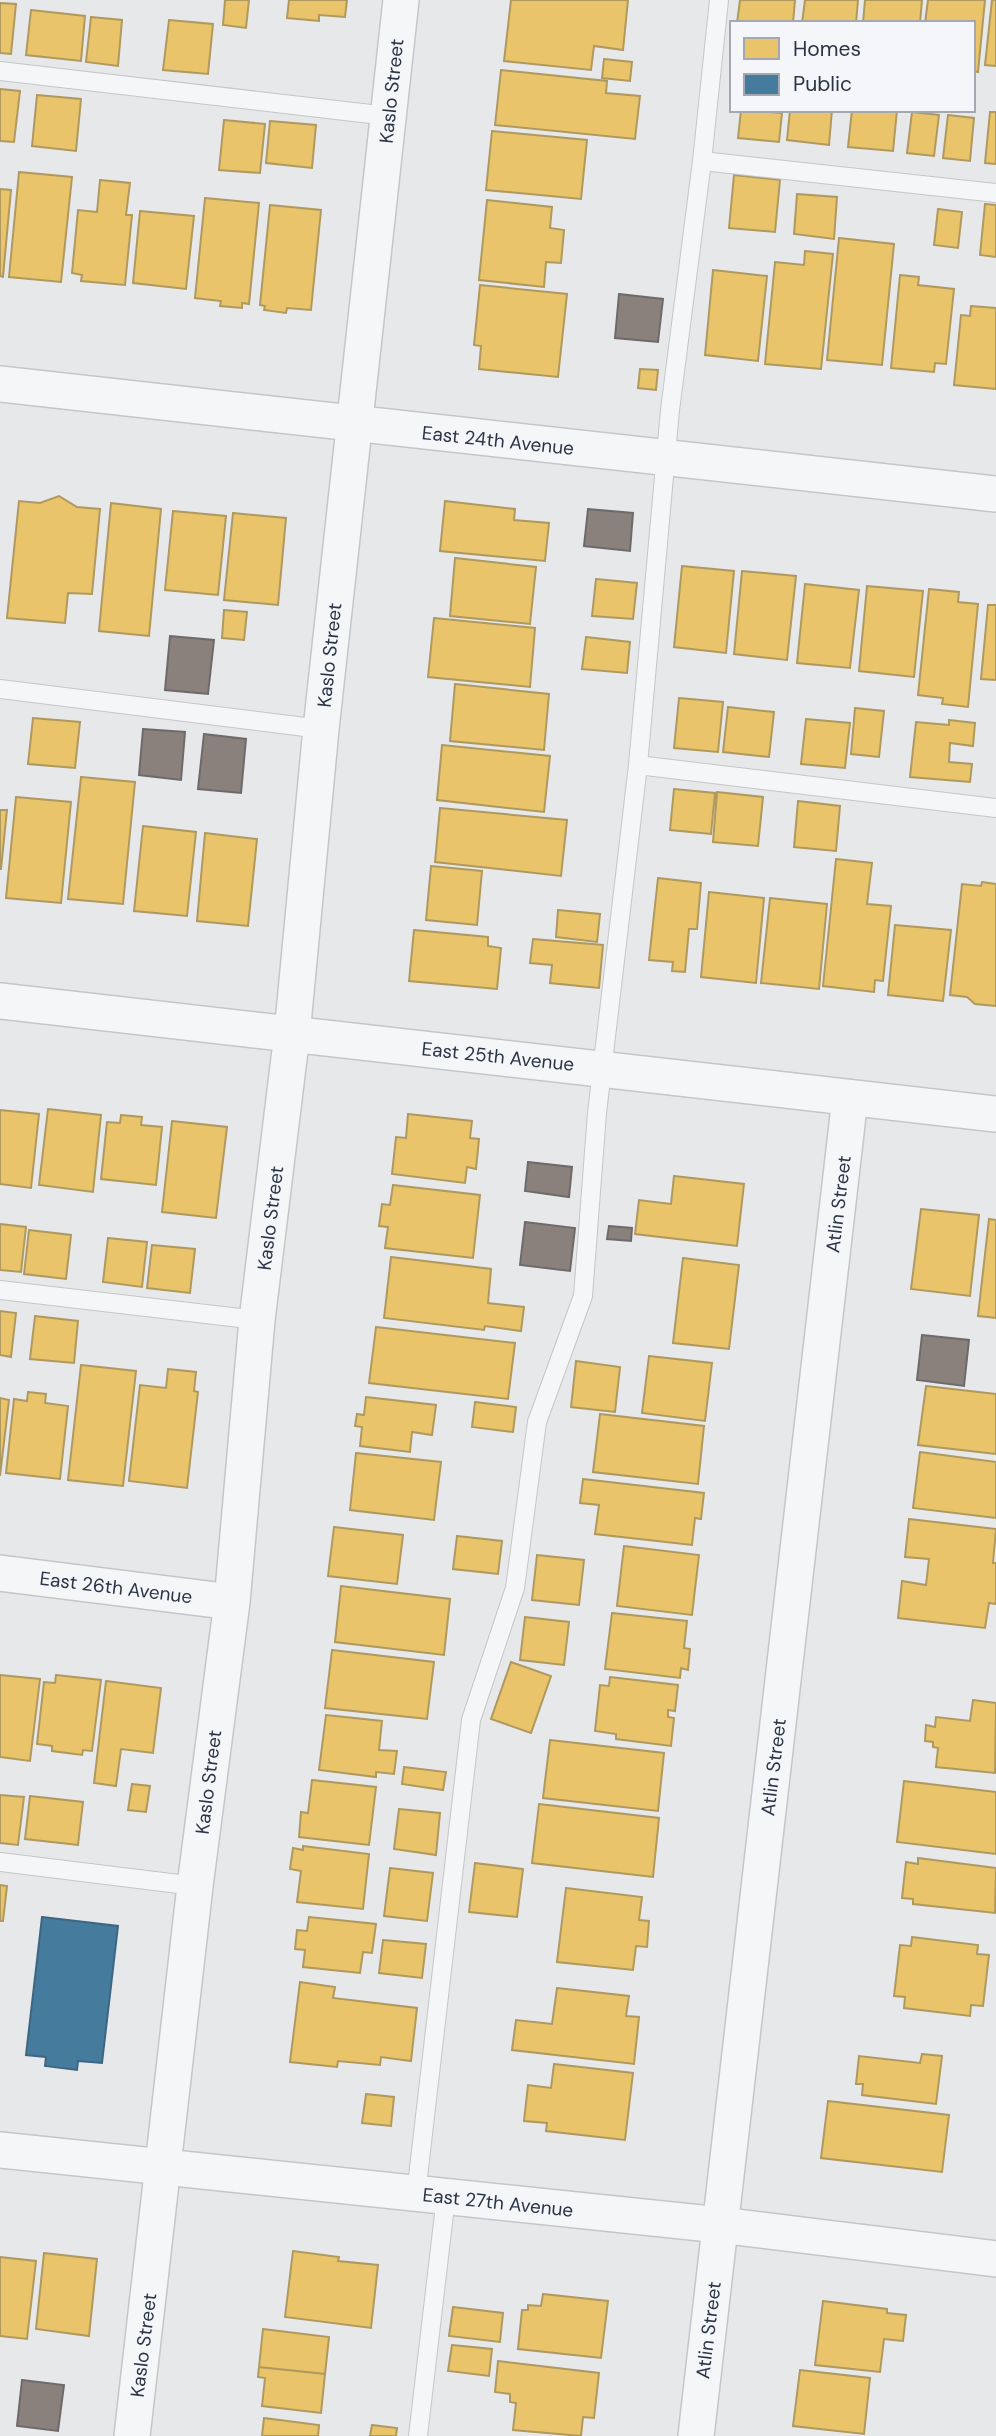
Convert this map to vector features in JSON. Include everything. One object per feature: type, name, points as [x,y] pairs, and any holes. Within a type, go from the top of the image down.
[{"type":"street","name":"Kaslo Street","points":[[132,2436],[195,1886],[232,1602],[257,1320],[292,1034],[321,729],[401,0]]},
{"type":"street","name":"East 24th Avenue","points":[[0,384],[996,494]]},
{"type":"street","name":"East 25th Avenue","points":[[0,1001],[603,1067],[996,1114]]},
{"type":"street","name":"Atlin Street","points":[[696,2436],[850,1098]]},
{"type":"street","name":"East 26th Avenue","points":[[0,1573],[232,1602]]},
{"type":"street","name":"East 27th Avenue","points":[[0,2150],[720,2225],[996,2259]]},
{"type":"lane","points":[[418,2436],[431,2196],[471,1720],[515,1588],[537,1422],[583,1296],[603,1067],[638,765],[665,456],[719,0]]},
{"type":"lane","points":[[0,71],[388,116]]},
{"type":"lane","points":[[702,161],[996,193]]},
{"type":"lane","points":[[0,689],[321,729]]},
{"type":"lane","points":[[638,765],[996,808]]},
{"type":"lane","points":[[0,1290],[257,1320]]},
{"type":"lane","points":[[0,1862],[195,1886]]},
{"type":"building: Homes","points":[[225,0],[249,0],[246,28],[223,25]]},
{"type":"building: Homes","points":[[289,0],[347,0],[345,17],[319,15],[319,21],[287,18]]},
{"type":"building: Homes","points":[[511,0],[628,0],[623,50],[594,46],[591,70],[504,61]]},
{"type":"building: Homes","points":[[740,0],[795,0],[793,21],[737,21]]},
{"type":"building: Homes","points":[[805,0],[858,0],[856,21],[802,21]]},
{"type":"building: Homes","points":[[865,0],[922,0],[920,21],[863,21]]},
{"type":"building: Homes","points":[[928,0],[985,0],[978,72],[975,71],[975,21],[925,21]]},
{"type":"building: Homes","points":[[992,0],[996,0],[996,66],[985,65]]},
{"type":"building: Homes","points":[[0,3],[16,4],[11,54],[0,53]]},
{"type":"building: Homes","points":[[31,10],[85,16],[81,61],[26,55]]},
{"type":"building: Homes","points":[[91,17],[122,20],[118,66],[86,62]]},
{"type":"building: Homes","points":[[169,20],[213,24],[208,74],[163,70]]},
{"type":"building: Homes","points":[[604,59],[632,62],[630,81],[602,78]]},
{"type":"building: Homes","points":[[501,70],[607,81],[606,93],[640,96],[635,139],[495,125]]},
{"type":"building: Homes","points":[[0,89],[20,91],[14,142],[0,141]]},
{"type":"building: Homes","points":[[37,95],[81,99],[76,151],[32,146]]},
{"type":"building: Homes","points":[[741,112],[782,113],[779,142],[738,138]]},
{"type":"building: Homes","points":[[790,112],[832,112],[829,145],[787,140]]},
{"type":"building: Homes","points":[[852,112],[897,112],[893,151],[848,147]]},
{"type":"building: Homes","points":[[912,112],[939,115],[934,156],[907,153]]},
{"type":"building: Homes","points":[[990,112],[996,112],[996,164],[985,163]]},
{"type":"building: Homes","points":[[948,115],[974,118],[970,161],[943,158]]},
{"type":"building: Homes","points":[[224,120],[265,124],[260,173],[219,170]]},
{"type":"building: Homes","points":[[270,121],[316,125],[312,168],[266,163]]},
{"type":"building: Homes","points":[[492,131],[587,140],[581,199],[486,190]]},
{"type":"building: Homes","points":[[19,172],[72,177],[61,282],[9,277]]},
{"type":"building: Homes","points":[[734,175],[780,180],[775,232],[729,228]]},
{"type":"building: Homes","points":[[100,180],[130,183],[126,215],[132,215],[125,285],[81,281],[82,275],[72,273],[78,210],[97,212]]},
{"type":"building: Homes","points":[[0,189],[11,190],[3,277],[0,276]]},
{"type":"building: Homes","points":[[797,194],[837,197],[834,239],[794,234]]},
{"type":"building: Homes","points":[[205,198],[259,203],[249,304],[242,303],[242,308],[220,306],[221,301],[195,298]]},
{"type":"building: Homes","points":[[487,200],[552,207],[550,228],[564,230],[561,263],[546,262],[544,287],[479,280]]},
{"type":"building: Homes","points":[[985,204],[996,205],[996,257],[980,255]]},
{"type":"building: Homes","points":[[270,205],[321,210],[311,310],[287,308],[286,313],[264,310],[265,306],[260,305]]},
{"type":"building: Homes","points":[[938,209],[962,212],[958,248],[934,245]]},
{"type":"building: Homes","points":[[140,211],[194,216],[186,289],[133,283]]},
{"type":"building: Homes","points":[[839,238],[894,244],[882,365],[827,360]]},
{"type":"building: Homes","points":[[805,251],[833,254],[821,369],[765,364],[775,262],[804,265]]},
{"type":"building: Homes","points":[[713,270],[767,276],[758,361],[705,355]]},
{"type":"building: Homes","points":[[900,275],[919,277],[918,285],[954,289],[946,364],[935,363],[934,372],[891,368]]},
{"type":"building: Homes","points":[[480,285],[567,294],[558,377],[479,369],[481,346],[474,345]]},
{"type":"building: Homes","points":[[971,306],[996,308],[996,389],[954,385],[961,315],[970,316]]},
{"type":"building: Homes","points":[[640,369],[658,370],[656,390],[638,388]]},
{"type":"building: Homes","points":[[59,496],[77,507],[100,509],[92,594],[68,593],[65,623],[7,618],[19,501],[40,503]]},
{"type":"building: Homes","points":[[445,501],[515,509],[514,520],[549,523],[545,561],[440,551]]},
{"type":"building: Homes","points":[[111,503],[161,509],[149,636],[99,631]]},
{"type":"building: Homes","points":[[173,511],[226,516],[218,595],[165,590]]},
{"type":"building: Homes","points":[[233,513],[286,518],[278,605],[224,600]]},
{"type":"building: Homes","points":[[455,558],[536,567],[530,624],[450,616]]},
{"type":"building: Homes","points":[[682,566],[734,571],[726,653],[674,647]]},
{"type":"building: Homes","points":[[742,571],[796,576],[787,660],[734,654]]},
{"type":"building: Homes","points":[[596,579],[637,583],[633,619],[592,616]]},
{"type":"building: Homes","points":[[805,584],[859,590],[850,668],[797,663]]},
{"type":"building: Homes","points":[[867,586],[923,591],[914,677],[859,671]]},
{"type":"building: Homes","points":[[929,589],[959,592],[958,602],[978,604],[968,707],[942,704],[943,698],[918,695]]},
{"type":"building: Homes","points":[[988,605],[996,605],[996,680],[981,679]]},
{"type":"building: Homes","points":[[224,610],[247,612],[244,640],[222,638]]},
{"type":"building: Homes","points":[[434,618],[535,628],[530,687],[428,677]]},
{"type":"building: Homes","points":[[586,637],[630,642],[627,673],[582,669]]},
{"type":"building: Homes","points":[[455,684],[549,694],[544,750],[450,741]]},
{"type":"building: Homes","points":[[679,698],[723,702],[718,752],[674,748]]},
{"type":"building: Homes","points":[[728,707],[774,712],[769,757],[723,752]]},
{"type":"building: Homes","points":[[855,708],[884,711],[879,757],[851,754]]},
{"type":"building: Homes","points":[[33,718],[80,722],[75,768],[28,764]]},
{"type":"building: Homes","points":[[806,719],[850,723],[845,768],[801,764]]},
{"type":"building: Homes","points":[[949,720],[975,723],[973,746],[950,743],[949,762],[972,764],[970,782],[910,777],[916,722],[949,725]]},
{"type":"building: Homes","points":[[442,745],[550,756],[544,812],[437,800]]},
{"type":"building: Homes","points":[[81,777],[135,782],[123,904],[68,899]]},
{"type":"building: Homes","points":[[674,789],[715,793],[711,834],[670,830]]},
{"type":"building: Homes","points":[[717,792],[763,797],[758,846],[713,842]]},
{"type":"building: Homes","points":[[16,797],[71,802],[61,903],[6,898]]},
{"type":"building: Homes","points":[[798,801],[840,806],[836,851],[794,847]]},
{"type":"building: Homes","points":[[440,808],[567,820],[561,876],[435,862]]},
{"type":"building: Homes","points":[[0,810],[7,810],[1,869],[0,869]]},
{"type":"building: Homes","points":[[143,826],[196,832],[187,916],[134,911]]},
{"type":"building: Homes","points":[[205,833],[257,839],[248,926],[197,921]]},
{"type":"building: Homes","points":[[836,859],[872,863],[867,904],[891,906],[883,981],[875,980],[874,992],[823,986]]},
{"type":"building: Homes","points":[[431,866],[482,871],[477,925],[426,920]]},
{"type":"building: Homes","points":[[658,878],[701,883],[697,929],[689,929],[685,972],[672,971],[673,962],[649,960]]},
{"type":"building: Homes","points":[[982,882],[996,884],[996,1006],[975,1004],[967,997],[950,995],[962,884],[981,886]]},
{"type":"building: Homes","points":[[709,892],[764,898],[756,983],[701,977]]},
{"type":"building: Homes","points":[[770,898],[827,904],[819,989],[761,983]]},
{"type":"building: Homes","points":[[558,910],[600,914],[597,942],[556,937]]},
{"type":"building: Homes","points":[[895,925],[951,930],[943,1001],[888,995]]},
{"type":"building: Homes","points":[[414,930],[488,937],[488,946],[501,948],[497,989],[409,981]]},
{"type":"building: Homes","points":[[533,939],[603,945],[599,988],[550,983],[552,965],[530,963]]},
{"type":"building: Homes","points":[[48,1109],[101,1115],[93,1192],[39,1185]]},
{"type":"building: Homes","points":[[0,1110],[39,1114],[31,1188],[0,1184]]},
{"type":"building: Homes","points":[[408,1114],[472,1121],[470,1138],[479,1139],[476,1169],[467,1167],[465,1183],[392,1174],[396,1137],[406,1138]]},
{"type":"building: Homes","points":[[121,1115],[142,1117],[141,1125],[162,1127],[156,1185],[101,1179],[107,1122],[120,1123]]},
{"type":"building: Homes","points":[[172,1121],[227,1127],[216,1218],[162,1212]]},
{"type":"building: Homes","points":[[674,1176],[744,1184],[737,1246],[635,1234],[639,1200],[671,1204]]},
{"type":"building: Homes","points":[[393,1185],[480,1195],[473,1258],[385,1248],[388,1227],[379,1226],[382,1204],[390,1205]]},
{"type":"building: Homes","points":[[921,1209],[979,1215],[970,1296],[911,1289]]},
{"type":"building: Homes","points":[[989,1219],[996,1220],[996,1318],[978,1316]]},
{"type":"building: Homes","points":[[0,1224],[26,1227],[21,1272],[0,1270]]},
{"type":"building: Homes","points":[[29,1230],[71,1235],[66,1279],[24,1274]]},
{"type":"building: Homes","points":[[108,1238],[147,1242],[142,1287],[103,1282]]},
{"type":"building: Homes","points":[[152,1245],[195,1249],[190,1293],[147,1288]]},
{"type":"building: Homes","points":[[391,1257],[491,1269],[488,1303],[524,1307],[521,1331],[485,1326],[484,1330],[384,1318]]},
{"type":"building: Homes","points":[[683,1258],[739,1265],[729,1349],[673,1343]]},
{"type":"building: Homes","points":[[0,1311],[16,1313],[11,1357],[0,1355]]},
{"type":"building: Homes","points":[[35,1316],[78,1321],[74,1363],[30,1359]]},
{"type":"building: Homes","points":[[376,1327],[515,1343],[508,1399],[369,1383]]},
{"type":"building: Homes","points":[[649,1356],[712,1363],[705,1421],[642,1413]]},
{"type":"building: Homes","points":[[576,1361],[620,1367],[615,1412],[571,1407]]},
{"type":"building: Homes","points":[[81,1365],[136,1371],[123,1486],[68,1480]]},
{"type":"building: Homes","points":[[168,1369],[196,1372],[194,1391],[198,1392],[187,1488],[129,1481],[140,1385],[166,1388]]},
{"type":"building: Homes","points":[[926,1386],[996,1394],[996,1454],[918,1445]]},
{"type":"building: Homes","points":[[28,1392],[46,1394],[45,1403],[68,1406],[60,1479],[6,1473],[14,1399],[27,1401]]},
{"type":"building: Homes","points":[[366,1397],[436,1405],[432,1435],[412,1432],[410,1452],[360,1446],[362,1427],[355,1426],[357,1414],[364,1415]]},
{"type":"building: Homes","points":[[0,1398],[9,1400],[0,1476]]},
{"type":"building: Homes","points":[[475,1402],[516,1407],[513,1432],[472,1427]]},
{"type":"building: Homes","points":[[600,1414],[704,1426],[698,1484],[593,1472]]},
{"type":"building: Homes","points":[[920,1452],[996,1462],[996,1518],[913,1508]]},
{"type":"building: Homes","points":[[356,1453],[441,1462],[434,1520],[350,1510]]},
{"type":"building: Homes","points":[[583,1479],[704,1493],[701,1519],[695,1518],[692,1545],[595,1534],[599,1505],[580,1503]]},
{"type":"building: Homes","points":[[909,1519],[996,1529],[993,1563],[996,1563],[996,1604],[989,1603],[985,1628],[898,1618],[902,1581],[926,1585],[929,1559],[905,1557]]},
{"type":"building: Homes","points":[[334,1527],[403,1535],[397,1584],[328,1576]]},
{"type":"building: Homes","points":[[457,1536],[502,1541],[498,1574],[453,1569]]},
{"type":"building: Homes","points":[[624,1546],[699,1555],[692,1615],[617,1606]]},
{"type":"building: Homes","points":[[537,1555],[584,1560],[579,1605],[532,1600]]},
{"type":"building: Homes","points":[[341,1586],[450,1599],[444,1655],[335,1642]]},
{"type":"building: Homes","points":[[612,1613],[687,1621],[684,1648],[690,1649],[688,1670],[681,1668],[680,1678],[605,1669]]},
{"type":"building: Homes","points":[[525,1617],[569,1622],[564,1665],[520,1660]]},
{"type":"building: Homes","points":[[332,1650],[434,1662],[427,1719],[325,1708]]},
{"type":"building: Homes","points":[[511,1662],[551,1676],[531,1733],[491,1719]]},
{"type":"building: Homes","points":[[0,1675],[40,1679],[30,1761],[0,1757]]},
{"type":"building: Homes","points":[[56,1675],[101,1680],[92,1751],[83,1750],[82,1755],[52,1751],[52,1746],[37,1744],[44,1682],[55,1683]]},
{"type":"building: Homes","points":[[610,1677],[678,1685],[675,1711],[668,1710],[668,1717],[674,1718],[671,1746],[616,1739],[616,1734],[595,1731],[600,1685],[609,1686]]},
{"type":"building: Homes","points":[[106,1681],[161,1688],[153,1753],[121,1749],[116,1786],[94,1783]]},
{"type":"building: Homes","points":[[973,1700],[996,1703],[995,1773],[936,1767],[938,1748],[933,1747],[933,1742],[925,1741],[926,1725],[935,1727],[936,1717],[970,1721]]},
{"type":"building: Homes","points":[[326,1715],[382,1721],[379,1750],[397,1751],[394,1774],[376,1772],[376,1777],[319,1770]]},
{"type":"building: Homes","points":[[550,1740],[664,1753],[658,1811],[543,1798]]},
{"type":"building: Homes","points":[[404,1767],[446,1772],[443,1790],[402,1784]]},
{"type":"building: Homes","points":[[312,1780],[376,1787],[369,1845],[299,1837],[301,1812],[308,1813]]},
{"type":"building: Homes","points":[[904,1781],[996,1792],[996,1854],[897,1842]]},
{"type":"building: Homes","points":[[132,1784],[150,1786],[146,1812],[128,1810]]},
{"type":"building: Homes","points":[[0,1795],[24,1797],[18,1845],[0,1843]]},
{"type":"building: Homes","points":[[30,1796],[83,1802],[78,1845],[25,1839]]},
{"type":"building: Homes","points":[[539,1804],[659,1818],[653,1877],[532,1863]]},
{"type":"building: Homes","points":[[399,1809],[440,1813],[436,1855],[394,1849]]},
{"type":"building: Homes","points":[[303,1846],[369,1854],[363,1909],[297,1902],[301,1871],[290,1869],[293,1848],[303,1850]]},
{"type":"building: Homes","points":[[918,1858],[996,1868],[995,1913],[913,1904],[913,1899],[902,1898],[906,1862],[918,1864]]},
{"type":"building: Homes","points":[[475,1863],[523,1869],[517,1917],[469,1912]]},
{"type":"building: Homes","points":[[390,1868],[433,1873],[427,1921],[384,1916]]},
{"type":"building: Homes","points":[[0,1885],[7,1886],[3,1921],[0,1921]]},
{"type":"building: Homes","points":[[566,1888],[642,1897],[639,1920],[649,1921],[647,1947],[636,1946],[633,1970],[557,1962]]},
{"type":"building: Homes","points":[[309,1917],[376,1924],[372,1953],[363,1952],[360,1973],[303,1967],[305,1950],[295,1949],[297,1930],[307,1931]]},
{"type":"building: Homes","points":[[912,1937],[978,1945],[977,1954],[989,1955],[983,2006],[971,2005],[970,2016],[904,2008],[905,1997],[894,1996],[900,1945],[911,1946]]},
{"type":"building: Homes","points":[[383,1940],[426,1944],[422,1978],[379,1973]]},
{"type":"building: Homes","points":[[300,1982],[335,1987],[333,1998],[417,2008],[411,2061],[381,2057],[380,2065],[338,2061],[337,2067],[290,2062]]},
{"type":"building: Homes","points":[[557,1988],[629,1996],[626,2016],[639,2017],[634,2064],[512,2050],[516,2020],[552,2024]]},
{"type":"building: Homes","points":[[922,2054],[942,2056],[936,2104],[862,2095],[863,2084],[856,2084],[859,2056],[920,2063]]},
{"type":"building: Homes","points":[[554,2064],[633,2073],[625,2140],[546,2131],[547,2123],[524,2121],[528,2085],[551,2088]]},
{"type":"building: Homes","points":[[366,2094],[394,2097],[391,2126],[362,2123]]},
{"type":"building: Homes","points":[[828,2101],[949,2115],[942,2172],[821,2158]]},
{"type":"building: Homes","points":[[293,2251],[339,2257],[338,2261],[378,2265],[371,2328],[285,2317]]},
{"type":"building: Homes","points":[[44,2253],[97,2259],[89,2336],[36,2329]]},
{"type":"building: Homes","points":[[0,2257],[36,2261],[27,2339],[0,2336]]},
{"type":"building: Homes","points":[[543,2294],[608,2301],[601,2358],[518,2349],[522,2310],[528,2310],[528,2305],[541,2306]]},
{"type":"building: Homes","points":[[823,2301],[887,2309],[887,2313],[906,2315],[903,2341],[884,2339],[880,2372],[815,2365]]},
{"type":"building: Homes","points":[[453,2307],[503,2313],[500,2342],[449,2336]]},
{"type":"building: Homes","points":[[263,2329],[329,2337],[325,2374],[259,2367]]},
{"type":"building: Homes","points":[[452,2345],[492,2349],[489,2376],[448,2371]]},
{"type":"building: Homes","points":[[498,2361],[599,2373],[594,2418],[583,2417],[581,2436],[513,2430],[516,2403],[510,2402],[510,2394],[495,2392]]},
{"type":"building: Homes","points":[[259,2367],[325,2374],[321,2413],[262,2406],[265,2378],[258,2377]]},
{"type":"building: Homes","points":[[800,2370],[870,2378],[864,2434],[793,2426]]},
{"type":"building: Homes","points":[[264,2418],[319,2425],[318,2436],[262,2436]]},
{"type":"building: Homes","points":[[372,2425],[397,2428],[396,2436],[370,2436]]},
{"type":"building: Public","points":[[42,1917],[118,1926],[102,2063],[78,2061],[77,2070],[45,2066],[46,2057],[26,2055]]},
{"type":"building: Industry","points":[[619,294],[663,299],[658,342],[615,338]]},
{"type":"building: Industry","points":[[588,509],[633,513],[630,551],[584,546]]},
{"type":"building: Industry","points":[[170,636],[214,640],[208,694],[165,690]]},
{"type":"building: Industry","points":[[143,729],[185,732],[181,780],[139,775]]},
{"type":"building: Industry","points":[[204,734],[246,739],[241,793],[198,789]]},
{"type":"building: Industry","points":[[528,1162],[572,1167],[569,1197],[525,1191]]},
{"type":"building: Industry","points":[[525,1222],[575,1228],[570,1271],[520,1265]]},
{"type":"building: Industry","points":[[609,1226],[632,1228],[631,1241],[607,1239]]},
{"type":"building: Industry","points":[[922,1335],[969,1340],[964,1386],[917,1380]]},
{"type":"building: Industry","points":[[22,2380],[64,2385],[58,2431],[17,2426]]}]
